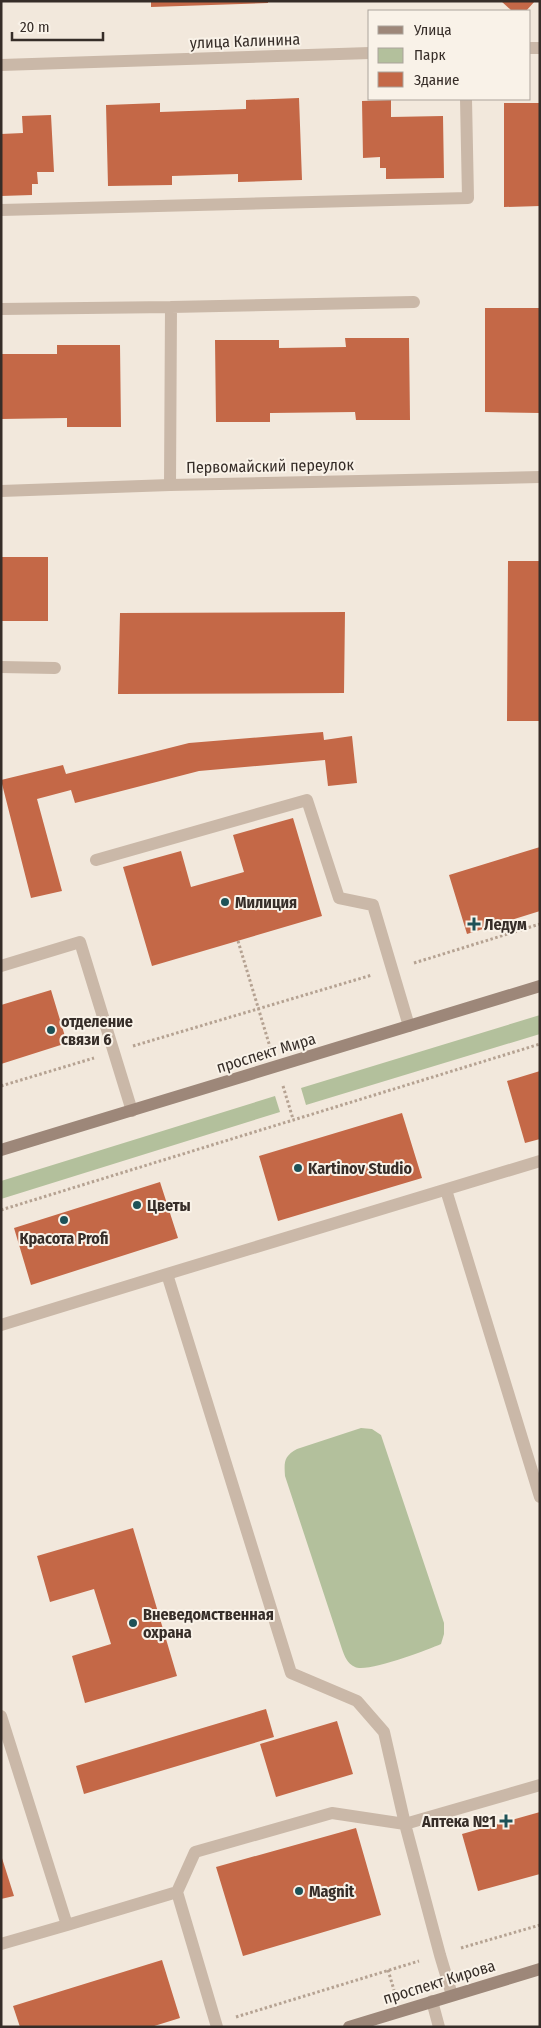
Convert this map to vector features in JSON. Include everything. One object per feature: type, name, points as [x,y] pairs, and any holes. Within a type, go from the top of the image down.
[{"type":"main road","name":"проспект Мира","points":[[1,1150],[540,986]]},
{"type":"main road","name":"проспект Кирова","points":[[349,2027],[540,1969]]},
{"type":"street","name":"улица Калинина","points":[[1,65],[368,53]]},
{"type":"street","points":[[1,210],[468,198],[466,100]]},
{"type":"street","points":[[1,309],[414,302]]},
{"type":"street","points":[[170,484],[171,307]]},
{"type":"street","name":"Первомайский переулок","points":[[1,491],[170,484],[540,477]]},
{"type":"street","points":[[1,666],[55,668]]},
{"type":"street","points":[[96,860],[307,800],[339,898],[373,905],[409,1026]]},
{"type":"street","points":[[1,966],[80,942],[132,1111]]},
{"type":"street","points":[[1,1325],[540,1161]]},
{"type":"street","points":[[446,1190],[540,1497]]},
{"type":"street","points":[[167,1274],[292,1673],[357,1701],[384,1732],[405,1824],[452,1995]]},
{"type":"street","points":[[1,1716],[67,1925]]},
{"type":"street","points":[[216,2025],[177,1892],[195,1852],[332,1813],[405,1824],[540,1785]]},
{"type":"street","points":[[1,1944],[177,1892]]},
{"type":"street","points":[[432,2001],[439,2027]]},
{"type":"path","points":[[1,1086],[540,924]]},
{"type":"path","points":[[238,941],[293,1119]]},
{"type":"path","points":[[1,1210],[540,1044]]},
{"type":"path","points":[[216,2025],[540,1925]]},
{"type":"green space","points":[[540,1015],[540,1034],[306,1105],[301,1088]]},
{"type":"green space","points":[[275,1096],[280,1112],[1,1199],[1,1181]]},
{"type":"green space","points":[[361,1428],[372,1429],[381,1435],[444,1623],[444,1634],[441,1644],[384,1664],[362,1668],[350,1664],[343,1652],[285,1476],[287,1457],[297,1449]]},
{"type":"building","points":[[151,1],[268,1],[268,3],[151,7]]},
{"type":"building","points":[[501,1],[535,1],[527,10],[511,10]]},
{"type":"building","points":[[299,98],[302,180],[238,182],[238,174],[172,176],[172,185],[108,186],[106,105],[160,103],[160,112],[246,109],[246,100]]},
{"type":"building","points":[[391,100],[391,117],[443,116],[444,178],[386,179],[386,168],[380,168],[380,157],[363,158],[362,101]]},
{"type":"building","points":[[504,103],[540,103],[540,206],[504,207]]},
{"type":"building","points":[[51,115],[54,172],[37,172],[38,184],[32,184],[32,195],[1,196],[1,134],[23,133],[22,116]]},
{"type":"building","points":[[485,308],[540,308],[540,413],[485,412]]},
{"type":"building","points":[[345,338],[409,338],[410,420],[356,420],[355,412],[270,413],[270,422],[216,422],[215,340],[279,340],[279,348],[346,347]]},
{"type":"building","points":[[57,345],[120,345],[121,427],[67,427],[67,418],[1,419],[1,354],[57,354]]},
{"type":"building","points":[[1,557],[48,557],[48,621],[1,621]]},
{"type":"building","points":[[508,561],[540,561],[540,721],[507,721]]},
{"type":"building","points":[[345,612],[344,693],[118,694],[120,613]]},
{"type":"building","points":[[323,732],[324,740],[352,736],[357,783],[328,786],[325,760],[199,771],[75,803],[71,790],[37,799],[62,891],[31,898],[1,780],[63,765],[66,774],[189,743]]},
{"type":"building","name":"Милиция","points":[[293,818],[322,916],[152,966],[123,867],[181,851],[191,887],[244,872],[233,835]]},
{"type":"building","points":[[540,847],[540,911],[467,934],[449,875]]},
{"type":"building","points":[[51,990],[67,1043],[1,1064],[1,1005]]},
{"type":"building","points":[[540,1071],[540,1139],[525,1143],[507,1081]]},
{"type":"building","points":[[402,1113],[422,1178],[278,1221],[259,1156]]},
{"type":"building","points":[[160,1182],[178,1238],[31,1285],[14,1228]]},
{"type":"building","name":"Вневедомственная охрана","points":[[133,1528],[177,1676],[85,1703],[72,1656],[111,1644],[94,1589],[50,1602],[37,1556]]},
{"type":"building","points":[[266,1709],[274,1737],[84,1794],[76,1766]]},
{"type":"building","points":[[337,1721],[353,1774],[276,1797],[260,1744]]},
{"type":"building","points":[[540,1812],[540,1874],[478,1891],[462,1834]]},
{"type":"building","name":"Magnit","points":[[356,1828],[381,1915],[243,1956],[216,1867]]},
{"type":"building","points":[[1,1855],[14,1896],[1,1899]]},
{"type":"building","points":[[162,1960],[180,2018],[151,2027],[20,2027],[13,2006]]},
{"type":"place","name":"Милиция","points":[[225,902]]},
{"type":"place","name":"Ледум","points":[[474,924]]},
{"type":"place","name":"отделение связи 6","points":[[51,1030]]},
{"type":"place","name":"Kartinov Studio","points":[[298,1168]]},
{"type":"place","name":"Цветы","points":[[137,1205]]},
{"type":"place","name":"Красота Profi","points":[[64,1220]]},
{"type":"place","name":"Вневедомственная охрана","points":[[133,1623]]},
{"type":"place","name":"Аптека №1","points":[[506,1821]]},
{"type":"place","name":"Magnit","points":[[299,1891]]}]
